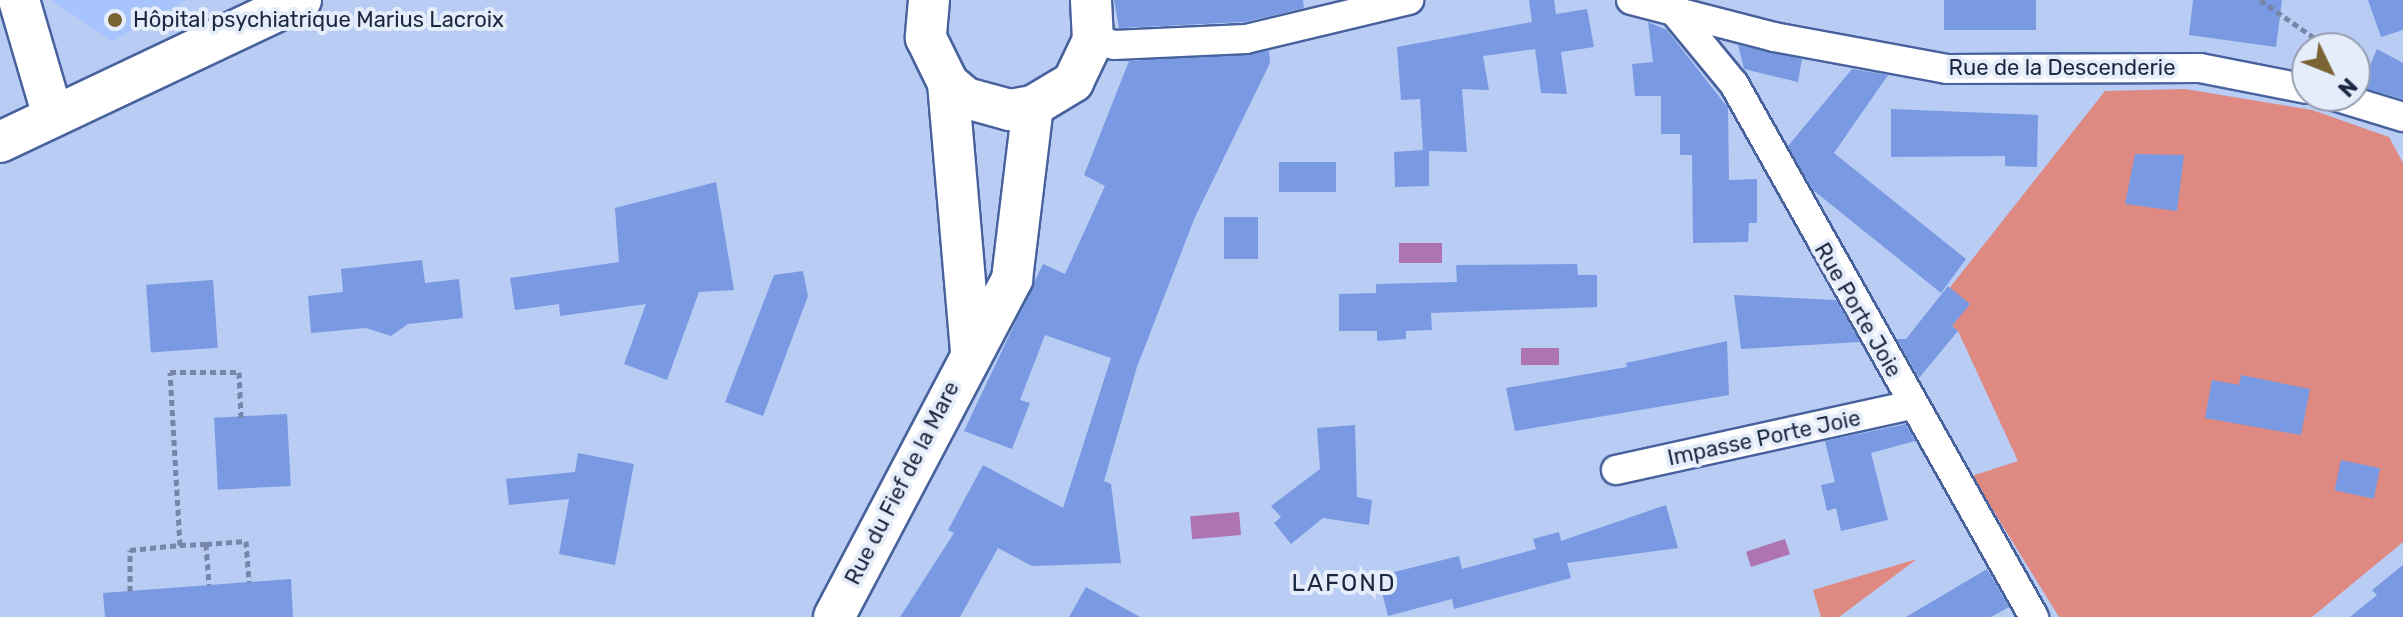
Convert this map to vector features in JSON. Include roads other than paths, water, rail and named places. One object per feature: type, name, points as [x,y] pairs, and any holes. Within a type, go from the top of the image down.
[{"type":"main road","points":[[19,0],[53,116]]},
{"type":"main road","points":[[0,142],[301,0]]},
{"type":"main road","points":[[929,0],[926,38],[948,83],[971,350]]},
{"type":"main road","points":[[948,83],[988,107],[1033,106],[1073,82],[1093,40],[1091,0]]},
{"type":"main road","name":"Rue du Fief de la Mare","points":[[834,617],[971,350],[1012,279],[1033,106]]},
{"type":"street","points":[[1093,40],[1114,45],[1246,39],[1409,0]]},
{"type":"street","name":"Rue de la Descenderie","points":[[1631,0],[1774,37],[1947,69],[2200,68],[2291,86]]},
{"type":"street","name":"Rue Porte Joie","points":[[1673,10],[1734,84],[2034,617]]},
{"type":"street","points":[[2371,107],[2403,117]]},
{"type":"street","name":"Impasse Porte Joie","points":[[1616,470],[1912,405]]},
{"type":"place","name":"Hôpital psychiatrique Marius Lacroix","points":[[115,20]]},
{"type":"district","name":"LAFOND","points":[[1344,584]]}]
